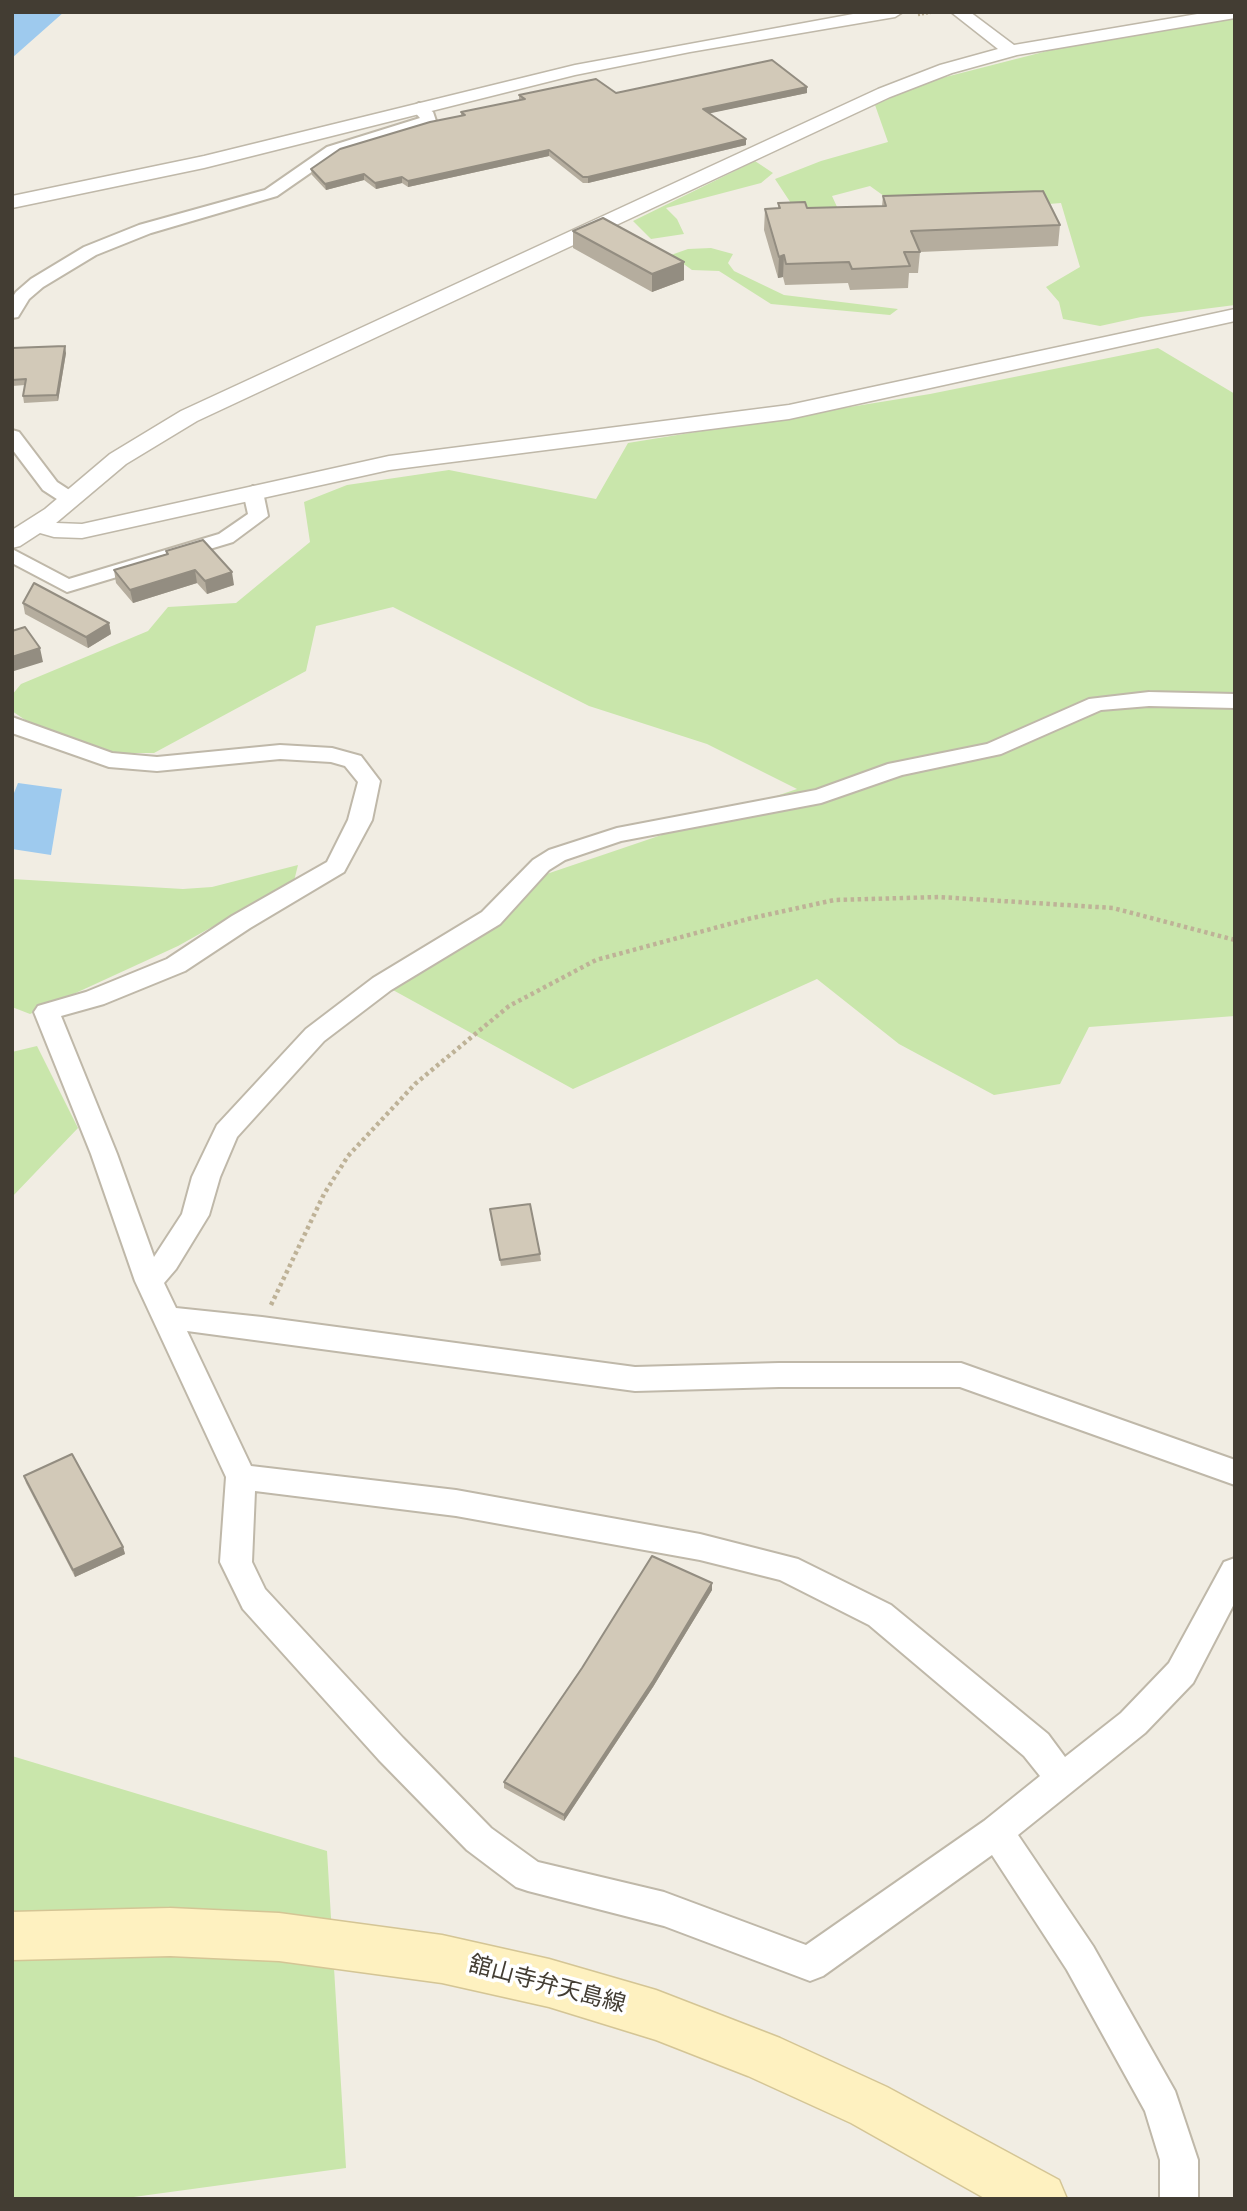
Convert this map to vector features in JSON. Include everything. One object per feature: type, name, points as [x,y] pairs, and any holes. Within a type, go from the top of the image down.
[{"type":"main road","name":"舘山寺弁天島線","points":[[12,1936],[170,1932],[279,1937],[442,1959],[549,1983],[656,2015],[762,2056],[869,2105],[1040,2199]]},
{"type":"street","points":[[12,202],[152,174],[626,59],[895,12]]},
{"type":"street","points":[[959,12],[1011,51]]},
{"type":"street","points":[[12,541],[38,525],[135,447],[199,411],[854,106],[930,75],[1011,51],[1235,13]]},
{"type":"street","points":[[12,313],[29,289],[90,251],[145,229],[271,193],[332,151],[428,121],[428,115],[419,108]]},
{"type":"street","points":[[312,135],[332,151]]},
{"type":"street","points":[[38,525],[54,530],[82,531],[389,463],[464,451],[789,412],[1235,315]]},
{"type":"street","points":[[12,436],[50,486],[70,499]]},
{"type":"street","points":[[12,555],[67,586],[226,538],[258,516],[253,492]]},
{"type":"street","points":[[149,1281],[166,1262],[195,1215],[206,1177],[226,1132],[314,1035],[382,984],[491,918],[541,864],[557,855],[617,835],[821,796],[896,769],[993,749],[1097,704],[1149,699],[1235,701]]},
{"type":"street","points":[[12,724],[34,735],[109,760],[157,764],[280,752],[332,755],[353,761],[369,781],[360,820],[336,867],[241,922],[176,965],[95,998],[47,1012],[104,1154],[149,1281],[241,1477],[236,1562],[254,1599],[391,1749],[479,1839],[528,1874],[568,1887],[664,1909],[810,1964],[996,1832],[1133,1723],[1181,1674],[1235,1571]]},
{"type":"street","points":[[166,1318],[261,1328],[635,1379],[779,1375],[961,1375],[1235,1473]]},
{"type":"street","points":[[241,1477],[456,1503],[700,1548],[787,1568],[880,1615],[1036,1745],[1062,1778]]},
{"type":"street","points":[[996,1832],[1080,1958],[1162,2104],[1180,2160],[1179,2199]]},
{"type":"path","points":[[261,1328],[324,1194],[348,1156],[415,1084],[509,1006],[596,960],[748,919],[834,900],[939,897],[1113,908],[1235,940]]},
{"type":"green space","points":[[1235,17],[1235,305],[1141,317],[1100,326],[1063,319],[1059,302],[1046,287],[1080,267],[1061,203],[974,210],[902,209],[870,186],[832,196],[844,222],[804,223],[775,179],[821,161],[888,142],[875,105],[926,82],[1059,48]]},
{"type":"green space","points":[[755,161],[773,173],[761,183],[666,208],[677,219],[684,234],[651,239],[633,221]]},
{"type":"green space","points":[[711,248],[733,254],[728,263],[734,271],[784,295],[898,309],[890,315],[771,304],[719,271],[692,270],[671,255],[688,249]]},
{"type":"green space","points":[[1158,348],[1235,394],[1235,1016],[1089,1027],[1060,1084],[994,1095],[899,1044],[817,979],[573,1089],[382,984],[526,881],[797,789],[707,744],[589,706],[393,607],[316,626],[306,671],[154,753],[74,753],[12,711],[12,695],[21,684],[148,631],[168,607],[236,603],[310,542],[304,502],[347,485],[449,470],[596,499],[628,443],[930,394]]},
{"type":"green space","points":[[298,865],[294,881],[178,946],[30,1014],[12,1007],[12,879],[183,889],[212,887]]},
{"type":"green space","points":[[37,1046],[78,1128],[12,1197],[12,1052]]},
{"type":"green space","points":[[12,1756],[327,1851],[346,2168],[119,2199],[12,2199]]},
{"type":"water","points":[[12,12],[64,12],[12,58]]},
{"type":"water","points":[[18,783],[62,789],[51,855],[12,849],[12,798]]},
{"type":"building","points":[[772,60],[807,87],[703,109],[746,139],[588,177],[583,177],[549,150],[408,181],[402,177],[375,183],[364,174],[325,184],[311,169],[340,149],[430,122],[465,115],[461,112],[525,99],[519,95],[596,79],[616,93]]},
{"type":"building","points":[[1043,191],[1060,225],[911,231],[920,252],[904,252],[910,266],[852,269],[849,262],[786,264],[784,255],[779,257],[765,209],[780,208],[778,203],[805,202],[807,208],[886,206],[883,196]]},
{"type":"building","points":[[603,218],[684,262],[652,274],[573,231]]},
{"type":"building","points":[[65,346],[57,395],[23,396],[26,379],[12,380],[12,348]]},
{"type":"building","points":[[203,540],[232,572],[205,581],[195,570],[130,590],[114,570],[168,554],[166,551]]},
{"type":"building","points":[[34,583],[109,623],[86,637],[23,603]]},
{"type":"building","points":[[25,627],[40,648],[12,657],[12,631]]},
{"type":"building","points":[[530,1204],[540,1254],[500,1260],[490,1209]]},
{"type":"building","points":[[72,1454],[123,1547],[73,1570],[24,1476]]},
{"type":"building","points":[[652,1556],[712,1583],[653,1681],[564,1815],[504,1782],[582,1668]]}]
